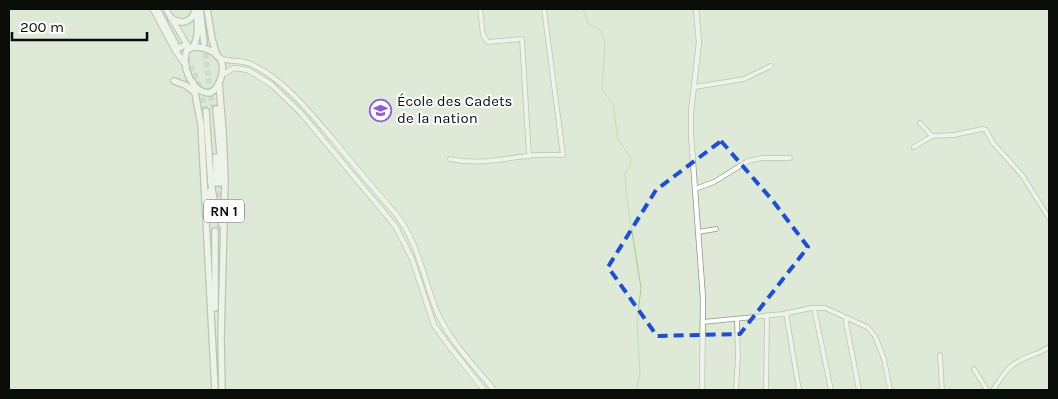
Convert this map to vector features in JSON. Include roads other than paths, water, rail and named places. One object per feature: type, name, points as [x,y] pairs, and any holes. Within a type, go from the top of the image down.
[{"type":"main road","points":[[153,9],[177,46]]},
{"type":"main road","points":[[159,9],[177,46],[196,93],[201,125],[208,229]]},
{"type":"main road","points":[[166,9],[190,46]]},
{"type":"main road","points":[[184,63],[185,54],[197,39],[196,9]]},
{"type":"main road","points":[[171,18],[179,22],[185,22],[194,16],[196,9]]},
{"type":"main road","points":[[201,9],[205,43]]},
{"type":"main road","points":[[192,82],[199,90],[206,93],[215,90],[221,76],[222,66],[212,39],[207,9]]},
{"type":"main road","points":[[177,46],[202,48],[219,57]]},
{"type":"main road","points":[[174,81],[185,85],[196,93]]},
{"type":"main road","name":"RN 1","points":[[219,83],[224,132],[219,231],[222,390]]},
{"type":"main road","points":[[208,229],[210,110]]},
{"type":"main road","points":[[210,110],[211,183],[219,231],[212,342]]},
{"type":"main road","points":[[210,110],[220,153],[218,183]]},
{"type":"main road","name":"RN 1","points":[[208,229],[215,390]]},
{"type":"street","points":[[480,9],[483,35],[488,42],[522,39],[528,156]]},
{"type":"street","points":[[450,159],[486,163],[528,156],[563,155],[544,9]]},
{"type":"street","points":[[696,9],[700,42],[691,112],[691,135],[703,298],[702,390]]},
{"type":"street","points":[[219,57],[225,60],[243,60],[252,64],[283,86],[306,107],[403,223],[412,240],[431,294],[446,327],[494,390]]},
{"type":"street","points":[[695,87],[744,79],[771,66]]},
{"type":"street","points":[[221,76],[226,71],[234,68],[248,70],[272,85],[301,113],[396,227],[408,249],[434,325],[484,390]]},
{"type":"street","points":[[920,123],[932,136]]},
{"type":"street","points":[[914,147],[932,136],[986,130],[993,143],[1022,176],[1049,218]]},
{"type":"street","points":[[695,189],[714,182],[748,161],[762,158],[790,158]]},
{"type":"street","points":[[698,232],[716,229]]},
{"type":"street","points":[[814,308],[831,390]]},
{"type":"street","points":[[703,322],[825,308],[867,328],[875,336],[884,359],[890,390]]},
{"type":"street","points":[[786,313],[799,390]]},
{"type":"street","points":[[766,390],[767,316]]},
{"type":"street","points":[[845,317],[858,390]]},
{"type":"street","points":[[736,390],[738,356],[737,319]]},
{"type":"street","points":[[994,389],[1012,365],[1049,347]]},
{"type":"street","points":[[940,355],[942,390]]},
{"type":"street","points":[[974,369],[987,390]]},
{"type":"waterway","points":[[583,9],[588,23],[600,30],[605,42],[602,89],[613,105],[618,139],[630,157],[631,163],[625,174],[626,193],[641,288],[637,321],[640,374],[636,390]]},
{"type":"tunnel","points":[[179,43],[196,76],[206,111]]},
{"type":"tunnel","points":[[204,45],[213,110]]},
{"type":"tunnel","points":[[219,231],[220,183]]},
{"type":"place","name":"École des Cadets de la nation","points":[[381,110]]}]
